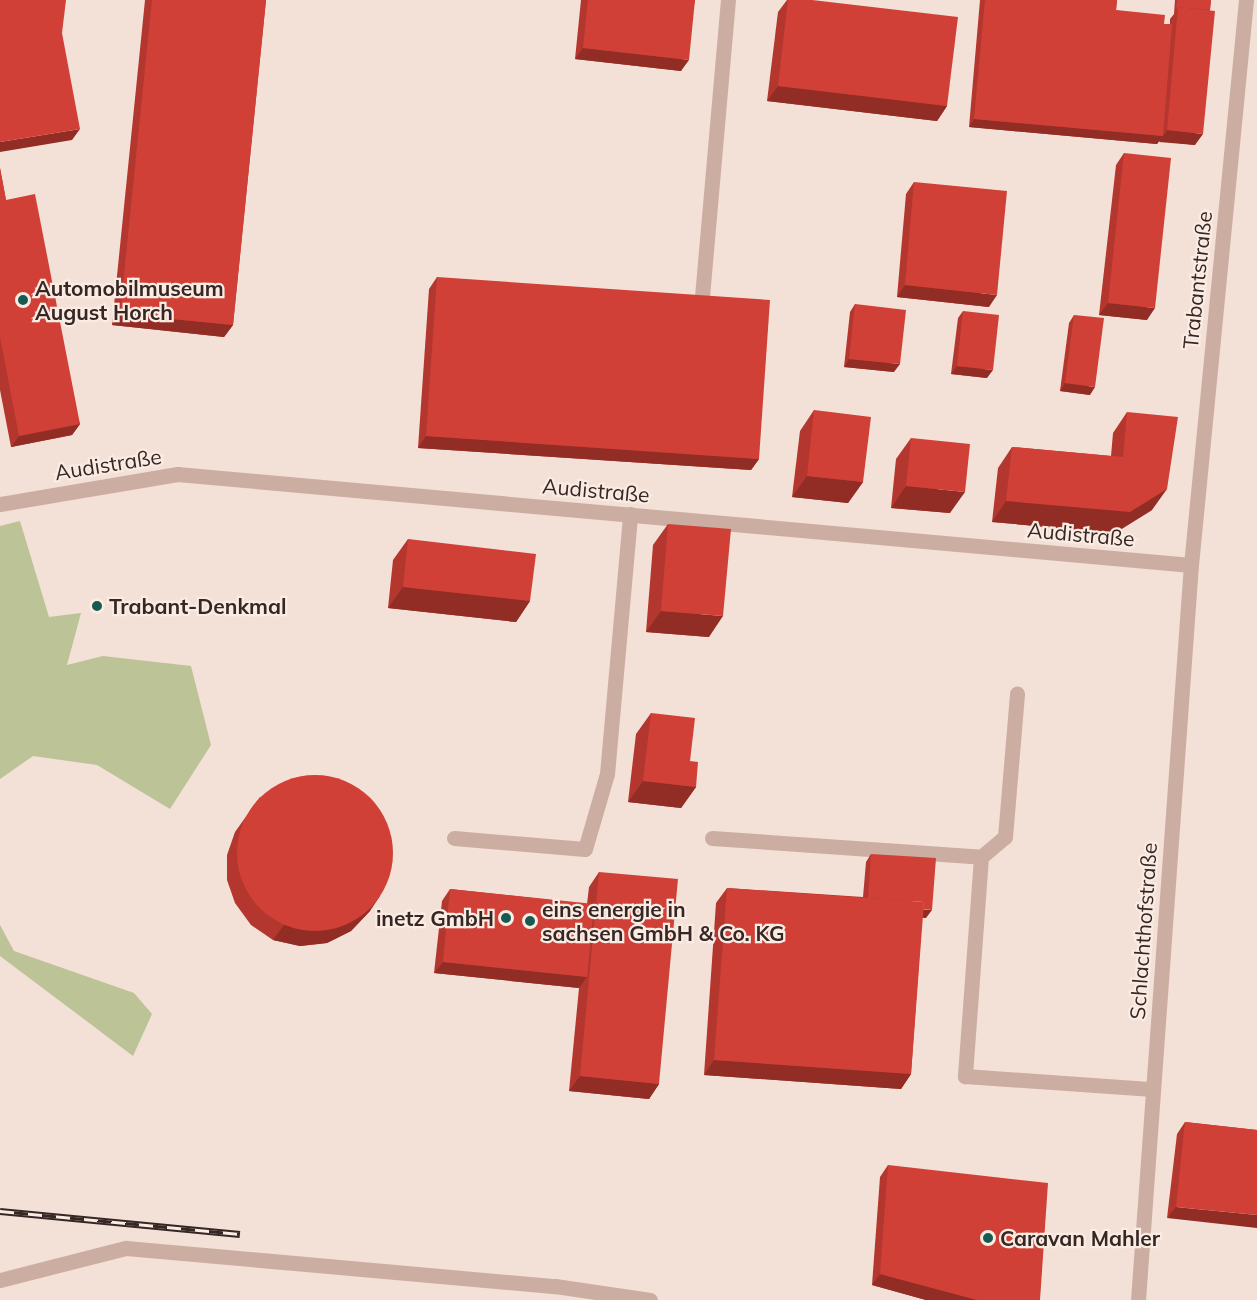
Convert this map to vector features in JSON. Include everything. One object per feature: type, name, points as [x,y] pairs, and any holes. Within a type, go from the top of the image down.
[{"type":"street","points":[[701,308],[728,0]]},
{"type":"street","name":"Trabantstraße","points":[[1191,565],[1246,0]]},
{"type":"street","name":"Audistraße","points":[[0,504],[177,474],[1191,565]]},
{"type":"street","points":[[453,838],[585,849],[607,774],[630,514]]},
{"type":"street","name":"Schlachthofstraße","points":[[1138,1300],[1191,565]]},
{"type":"street","points":[[712,838],[981,857],[1005,837],[1017,693]]},
{"type":"street","points":[[981,857],[965,1076],[1153,1089]]},
{"type":"street","points":[[0,1280],[126,1248],[555,1286],[650,1300]]},
{"type":"green space","points":[[20,521],[49,617],[81,613],[67,665],[103,656],[191,666],[211,745],[170,809],[97,765],[33,756],[0,779],[0,526]]},
{"type":"green space","points":[[0,925],[14,951],[134,993],[152,1014],[133,1056],[0,956]]},
{"type":"building","points":[[0,0],[66,0],[62,33],[80,129],[0,142]]},
{"type":"building","points":[[152,0],[266,0],[233,325],[120,314]]},
{"type":"building","points":[[588,0],[695,0],[689,60],[583,48]]},
{"type":"building","points":[[788,0],[812,0],[958,17],[947,106],[778,86]]},
{"type":"building","points":[[985,0],[1117,0],[1116,10],[1165,15],[1164,24],[1172,24],[1163,136],[974,119]]},
{"type":"building","points":[[1177,0],[1211,0],[1210,10],[1178,7],[1176,10]]},
{"type":"building","points":[[1178,7],[1215,11],[1203,134],[1167,130]]},
{"type":"building","points":[[1124,153],[1171,158],[1155,308],[1108,303]]},
{"type":"building","name":"Automobilmuseum August Horch","points":[[0,168],[6,200],[35,194],[80,424],[19,436],[0,337]]},
{"type":"building","points":[[914,182],[1007,191],[997,295],[905,285]]},
{"type":"building","points":[[437,277],[770,300],[759,459],[426,436]]},
{"type":"building","points":[[855,304],[906,310],[900,364],[849,359]]},
{"type":"building","points":[[963,311],[999,315],[993,370],[957,366]]},
{"type":"building","points":[[1074,315],[1104,318],[1095,387],[1065,383]]},
{"type":"building","points":[[814,410],[871,417],[863,482],[807,476]]},
{"type":"building","points":[[1127,412],[1178,417],[1167,489],[1130,512],[1006,501],[1012,447],[1123,457]]},
{"type":"building","points":[[911,438],[970,444],[965,492],[906,486]]},
{"type":"building","points":[[668,524],[731,529],[723,616],[661,611]]},
{"type":"building","points":[[408,539],[536,554],[530,601],[403,587]]},
{"type":"building","points":[[651,713],[695,718],[690,761],[698,762],[696,787],[643,781]]},
{"type":"building","points":[[315,775],[345,781],[370,798],[387,823],[393,853],[387,883],[370,908],[345,925],[315,931],[285,925],[260,908],[243,883],[237,853],[243,823],[260,798],[285,781]]},
{"type":"building","points":[[871,854],[936,858],[932,910],[923,909],[924,902],[868,898]]},
{"type":"building","points":[[599,872],[678,879],[659,1084],[580,1076]]},
{"type":"building","points":[[727,888],[924,902],[911,1074],[714,1060]]},
{"type":"building","points":[[450,889],[594,904],[587,977],[443,962]]},
{"type":"building","points":[[1185,1122],[1257,1130],[1257,1215],[1176,1207]]},
{"type":"building","points":[[888,1165],[1048,1183],[1040,1300],[977,1300],[880,1274]]},
{"type":"railway","points":[[0,1211],[240,1234]]},
{"type":"place","name":"Automobilmuseum August Horch","points":[[23,300]]},
{"type":"place","name":"Trabant-Denkmal","points":[[97,606]]},
{"type":"place","name":"inetz GmbH","points":[[506,918]]},
{"type":"place","name":"eins energie in sachsen GmbH & Co. KG","points":[[530,921]]},
{"type":"place","name":"Caravan Mahler","points":[[988,1238]]}]
